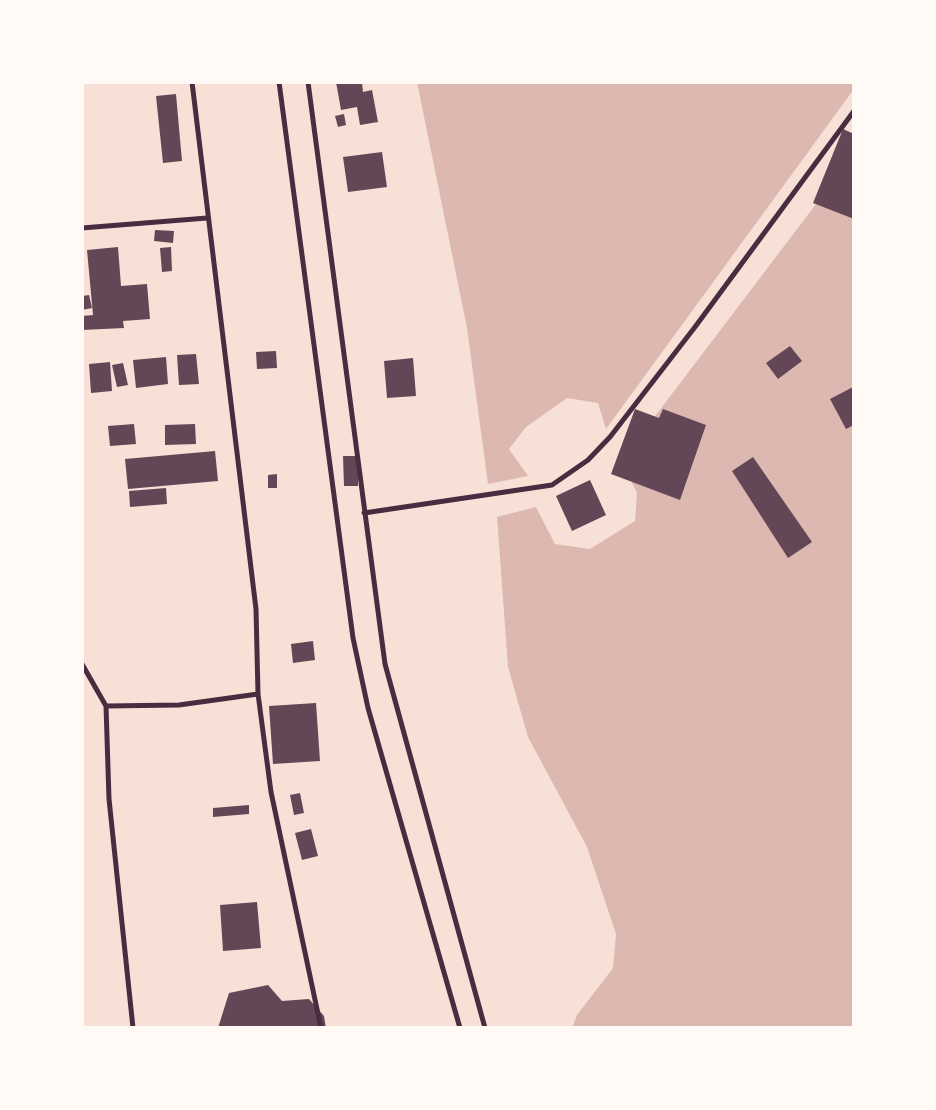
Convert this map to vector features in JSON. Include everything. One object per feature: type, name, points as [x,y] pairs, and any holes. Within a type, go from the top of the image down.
[{"type":"lane","points":[[192,82],[256,609],[258,694],[271,792],[321,1028]]},
{"type":"lane","points":[[279,82],[353,638],[368,708],[460,1028]]},
{"type":"lane","points":[[308,82],[385,664],[485,1028]]},
{"type":"lane","points":[[364,513],[552,485],[588,460],[610,437],[695,327],[854,111]]},
{"type":"lane","points":[[82,228],[207,218]]},
{"type":"lane","points":[[82,664],[106,706],[109,799],[133,1028]]},
{"type":"lane","points":[[106,706],[179,705],[258,694]]},
{"type":"shaded area","points":[[417,82],[854,82],[854,89],[606,429],[598,403],[567,398],[526,427],[509,449],[528,476],[488,484],[467,328]]},
{"type":"shaded area","points":[[854,154],[854,1028],[572,1028],[577,1015],[613,968],[616,934],[587,847],[528,737],[508,667],[497,517],[536,507],[555,544],[590,549],[635,521],[637,493],[621,461]]},
{"type":"building","points":[[336,82],[362,82],[363,92],[372,90],[378,122],[360,125],[357,107],[341,110]]},
{"type":"building","points":[[176,94],[182,161],[163,163],[156,96]]},
{"type":"building","points":[[344,114],[346,125],[338,127],[335,116]]},
{"type":"building","points":[[843,129],[854,134],[854,219],[813,203]]},
{"type":"building","points":[[382,152],[387,187],[348,192],[343,157]]},
{"type":"building","points":[[155,230],[174,231],[173,243],[154,241]]},
{"type":"building","points":[[118,247],[121,286],[147,284],[150,319],[123,321],[124,328],[82,330],[82,316],[93,315],[87,250]]},
{"type":"building","points":[[171,247],[172,271],[162,272],[160,248]]},
{"type":"building","points":[[89,295],[92,308],[82,310],[82,296]]},
{"type":"building","points":[[790,346],[802,361],[778,379],[766,363]]},
{"type":"building","points":[[276,351],[277,368],[257,369],[256,352]]},
{"type":"building","points":[[196,354],[199,384],[179,385],[177,355]]},
{"type":"building","points":[[166,357],[168,384],[136,388],[133,360]]},
{"type":"building","points":[[413,358],[416,396],[387,398],[384,361]]},
{"type":"building","points":[[110,362],[112,391],[91,393],[89,364]]},
{"type":"building","points":[[123,363],[128,385],[117,387],[112,365]]},
{"type":"building","points":[[853,387],[854,425],[846,429],[830,399]]},
{"type":"building","points":[[635,409],[659,418],[663,409],[706,425],[680,500],[611,474]]},
{"type":"building","points":[[134,424],[136,444],[110,446],[108,426]]},
{"type":"building","points":[[195,424],[196,444],[165,445],[165,425]]},
{"type":"building","points":[[215,451],[218,481],[128,489],[125,459]]},
{"type":"building","points":[[343,456],[358,456],[358,486],[344,486]]},
{"type":"building","points":[[753,457],[812,542],[788,558],[732,471]]},
{"type":"building","points":[[277,474],[277,488],[268,488],[268,475]]},
{"type":"building","points":[[590,480],[606,515],[572,531],[556,496]]},
{"type":"building","points":[[166,488],[167,504],[130,507],[129,491]]},
{"type":"building","points":[[313,641],[315,660],[293,663],[291,644]]},
{"type":"building","points":[[316,703],[320,761],[273,764],[269,706]]},
{"type":"building","points":[[300,793],[304,813],[294,815],[290,795]]},
{"type":"building","points":[[249,805],[249,814],[213,817],[213,808]]},
{"type":"building","points":[[311,829],[318,856],[302,860],[295,833]]},
{"type":"building","points":[[257,902],[261,948],[223,951],[220,905]]},
{"type":"building","points":[[268,985],[282,1001],[309,999],[324,1016],[326,1028],[218,1028],[229,993]]}]
